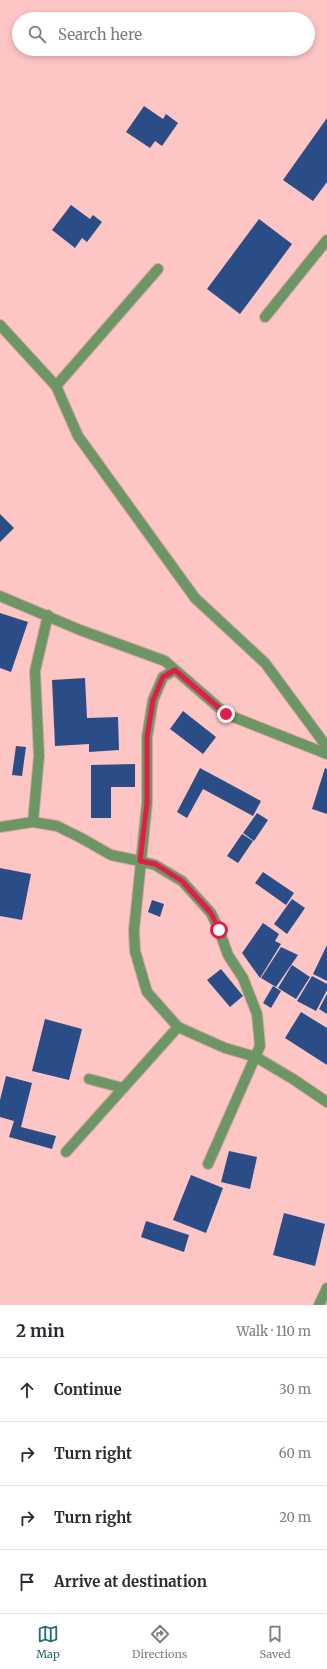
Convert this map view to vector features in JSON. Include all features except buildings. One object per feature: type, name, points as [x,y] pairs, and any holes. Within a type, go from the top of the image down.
[{"type":"street","points":[[264,317],[327,240]]},
{"type":"street","points":[[56,386],[158,269]]},
{"type":"street","points":[[0,325],[56,386],[78,436],[195,598],[265,662],[327,747]]},
{"type":"street","points":[[0,596],[48,615],[80,630],[165,661],[226,714],[327,754]]},
{"type":"street","points":[[33,822],[39,756],[35,671],[48,615]]},
{"type":"street","points":[[175,670],[163,677],[153,700],[147,737],[147,803],[134,930],[135,951],[147,992],[178,1027],[225,1048],[256,1057],[293,1079],[327,1102]]},
{"type":"street","points":[[0,827],[33,822],[58,826],[111,855],[155,864],[182,881],[211,913],[228,955],[243,978],[257,1014],[260,1046],[208,1164]]},
{"type":"street","points":[[66,1152],[178,1027]]},
{"type":"street","points":[[89,1079],[123,1088]]},
{"type":"street","points":[[322,1303],[327,1288]]},
{"type":"route","points":[[219,930],[211,913],[182,881],[155,864],[140,861],[147,803],[147,737],[153,700],[163,677],[175,670],[226,714]]}]
